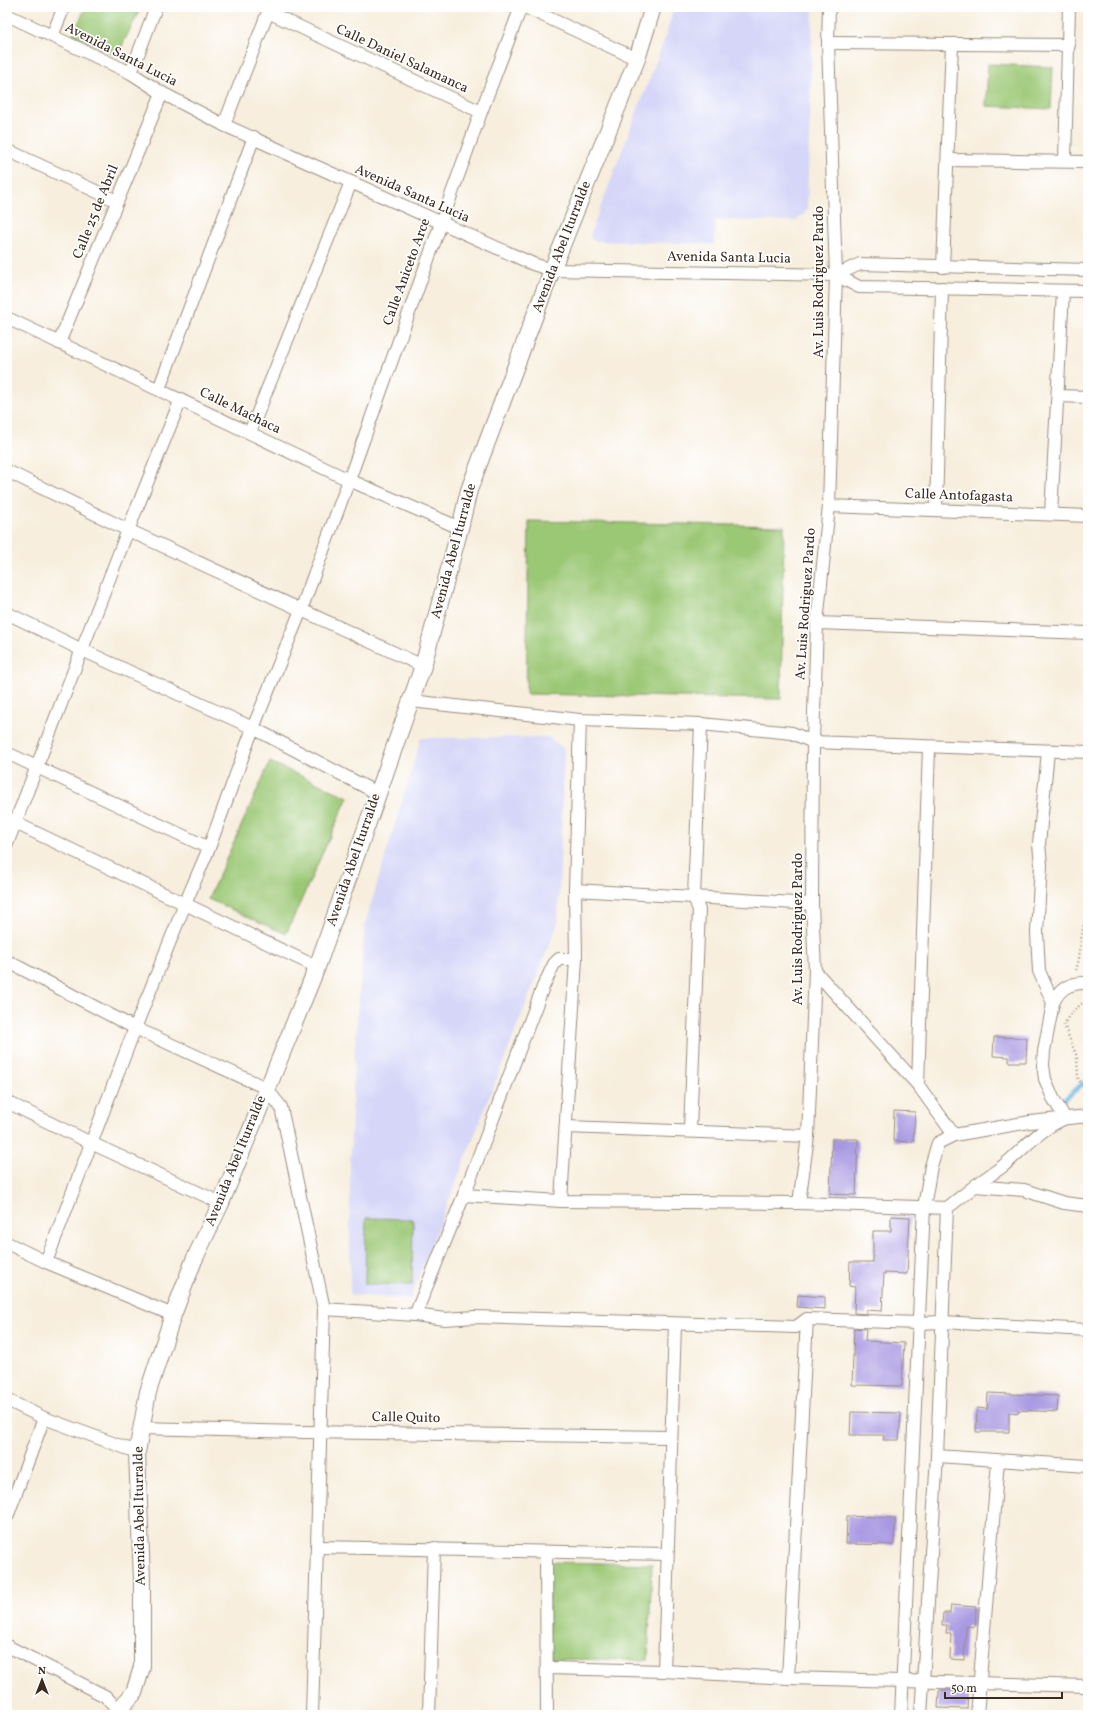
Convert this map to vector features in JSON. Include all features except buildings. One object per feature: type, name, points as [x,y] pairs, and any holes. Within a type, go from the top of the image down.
[{"type":"street","points":[[52,36],[64,7]]},
{"type":"street","points":[[131,73],[156,7]]},
{"type":"street","name":"Calle Aniceto Arce","points":[[46,1262],[135,1028],[184,904],[209,848],[253,728],[301,610],[349,480],[440,223],[521,7]]},
{"type":"street","points":[[525,7],[637,59]]},
{"type":"street","name":"Avenida Abel Iturralde","points":[[117,1712],[134,1693],[142,1667],[142,1580],[137,1452],[140,1428],[148,1392],[173,1315],[194,1260],[221,1203],[266,1088],[317,967],[377,793],[423,666],[469,490],[552,270],[637,59],[653,7]]},
{"type":"street","name":"Av. Luis Rodriguez Pardo","points":[[799,1203],[808,1136],[815,971],[812,904],[813,742],[817,623],[829,506],[836,275],[828,7]]},
{"type":"street","points":[[1065,160],[1070,7]]},
{"type":"street","points":[[224,125],[269,9]]},
{"type":"street","name":"Calle Daniel Salamanca","points":[[269,9],[481,112]]},
{"type":"street","name":"Avenida Santa Lucia","points":[[7,15],[131,73],[162,93],[224,125],[254,137],[440,223],[534,264],[552,270],[836,275],[860,264],[1088,270]]},
{"type":"street","points":[[828,43],[1068,45]]},
{"type":"street","points":[[943,266],[952,44]]},
{"type":"street","name":"Calle 25 de Abril","points":[[59,343],[162,93]]},
{"type":"street","points":[[159,389],[254,137]]},
{"type":"street","points":[[7,150],[117,201]]},
{"type":"street","points":[[948,160],[1065,160],[1088,162]]},
{"type":"street","points":[[250,432],[351,182]]},
{"type":"street","name":"Avenida Santa Lucia","points":[[836,275],[859,287],[1088,291]]},
{"type":"street","points":[[936,510],[942,288]]},
{"type":"street","points":[[1052,514],[1063,291]]},
{"type":"street","name":"Calle Machaca","points":[[7,318],[181,399],[349,480],[460,528]]},
{"type":"street","points":[[1058,396],[1088,397]]},
{"type":"street","points":[[7,844],[11,821],[37,767],[128,530],[181,399]]},
{"type":"street","points":[[7,470],[128,530],[423,666]]},
{"type":"street","name":"Calle Antofagasta","points":[[829,506],[1088,516]]},
{"type":"street","points":[[7,612],[82,650],[253,728],[377,793]]},
{"type":"street","points":[[817,623],[1088,633]]},
{"type":"street","points":[[411,701],[580,720],[700,724],[792,733],[813,742],[1088,752]]},
{"type":"street","points":[[561,1201],[576,959],[575,890],[580,720]]},
{"type":"street","points":[[690,1130],[699,910],[694,897],[700,724]]},
{"type":"street","points":[[918,1084],[929,747]]},
{"type":"street","points":[[1048,751],[1039,844],[1041,865],[1037,932],[1040,971],[1053,1003]]},
{"type":"street","points":[[7,753],[209,848]]},
{"type":"street","points":[[11,821],[317,967]]},
{"type":"street","points":[[575,890],[812,904]]},
{"type":"street","points":[[415,1315],[464,1196],[543,987],[554,964],[560,959],[576,959]]},
{"type":"street","points":[[7,961],[135,1028],[266,1088],[281,1107],[324,1309],[312,1715]]},
{"type":"street","points":[[815,971],[918,1084],[954,1135]]},
{"type":"street","points":[[1065,1118],[1053,1098],[1043,1065],[1053,1003],[1058,993],[1070,985],[1077,983],[1088,983]]},
{"type":"street","points":[[7,1102],[91,1143],[221,1203]]},
{"type":"street","points":[[901,1715],[924,1207],[931,1166],[938,1143],[954,1135],[1030,1122],[1088,1116]]},
{"type":"street","points":[[464,1196],[561,1201],[799,1203],[947,1208],[1003,1166],[1030,1140],[1050,1125],[1065,1118]]},
{"type":"street","points":[[566,1127],[690,1130],[808,1136]]},
{"type":"street","points":[[975,1186],[1024,1190],[1064,1203],[1088,1206]]},
{"type":"street","points":[[921,1715],[937,1456],[947,1208]]},
{"type":"street","points":[[7,1243],[46,1262],[173,1315]]},
{"type":"street","points":[[324,1309],[415,1315],[445,1319],[475,1317],[796,1327],[807,1319],[918,1323],[942,1322],[1088,1330]]},
{"type":"street","points":[[788,1678],[807,1319]]},
{"type":"street","points":[[664,1671],[674,1324]]},
{"type":"street","points":[[7,1400],[44,1418],[137,1452]]},
{"type":"street","points":[[7,1517],[44,1418]]},
{"type":"street","name":"Calle Quito","points":[[140,1428],[670,1437]]},
{"type":"street","points":[[937,1456],[1088,1466]]},
{"type":"street","points":[[977,1715],[998,1461]]},
{"type":"street","points":[[318,1547],[434,1548],[667,1554]]},
{"type":"street","points":[[429,1715],[434,1548]]},
{"type":"street","points":[[546,1552],[548,1668],[547,1715]]},
{"type":"street","points":[[7,1646],[105,1696],[117,1712]]},
{"type":"street","points":[[548,1668],[664,1671],[788,1678],[1088,1686]]},
{"type":"path","points":[[1070,985],[1077,968],[1082,946],[1082,928],[1088,916]]},
{"type":"path","points":[[1088,998],[1069,1015],[1064,1025],[1077,1057],[1078,1079],[1088,1091]]},
{"type":"shaded area","points":[[674,7],[813,7],[807,211],[796,221],[716,220],[714,244],[595,241],[590,238],[591,232],[665,38]]},
{"type":"shaded area","points":[[548,737],[564,749],[558,923],[410,1299],[350,1295],[350,1166],[354,1059],[365,924],[421,738]]},
{"type":"green space","points":[[86,7],[141,7],[117,56],[73,34]]},
{"type":"green space","points":[[988,64],[1053,67],[1051,109],[986,106]]},
{"type":"green space","points":[[529,521],[784,526],[781,699],[526,694]]},
{"type":"green space","points":[[270,762],[348,797],[286,934],[208,899]]},
{"type":"green space","points":[[366,1218],[413,1219],[412,1285],[365,1284]]},
{"type":"green space","points":[[550,1562],[652,1564],[648,1660],[548,1659]]},
{"type":"waterway","points":[[1064,1100],[1088,1079]]}]
